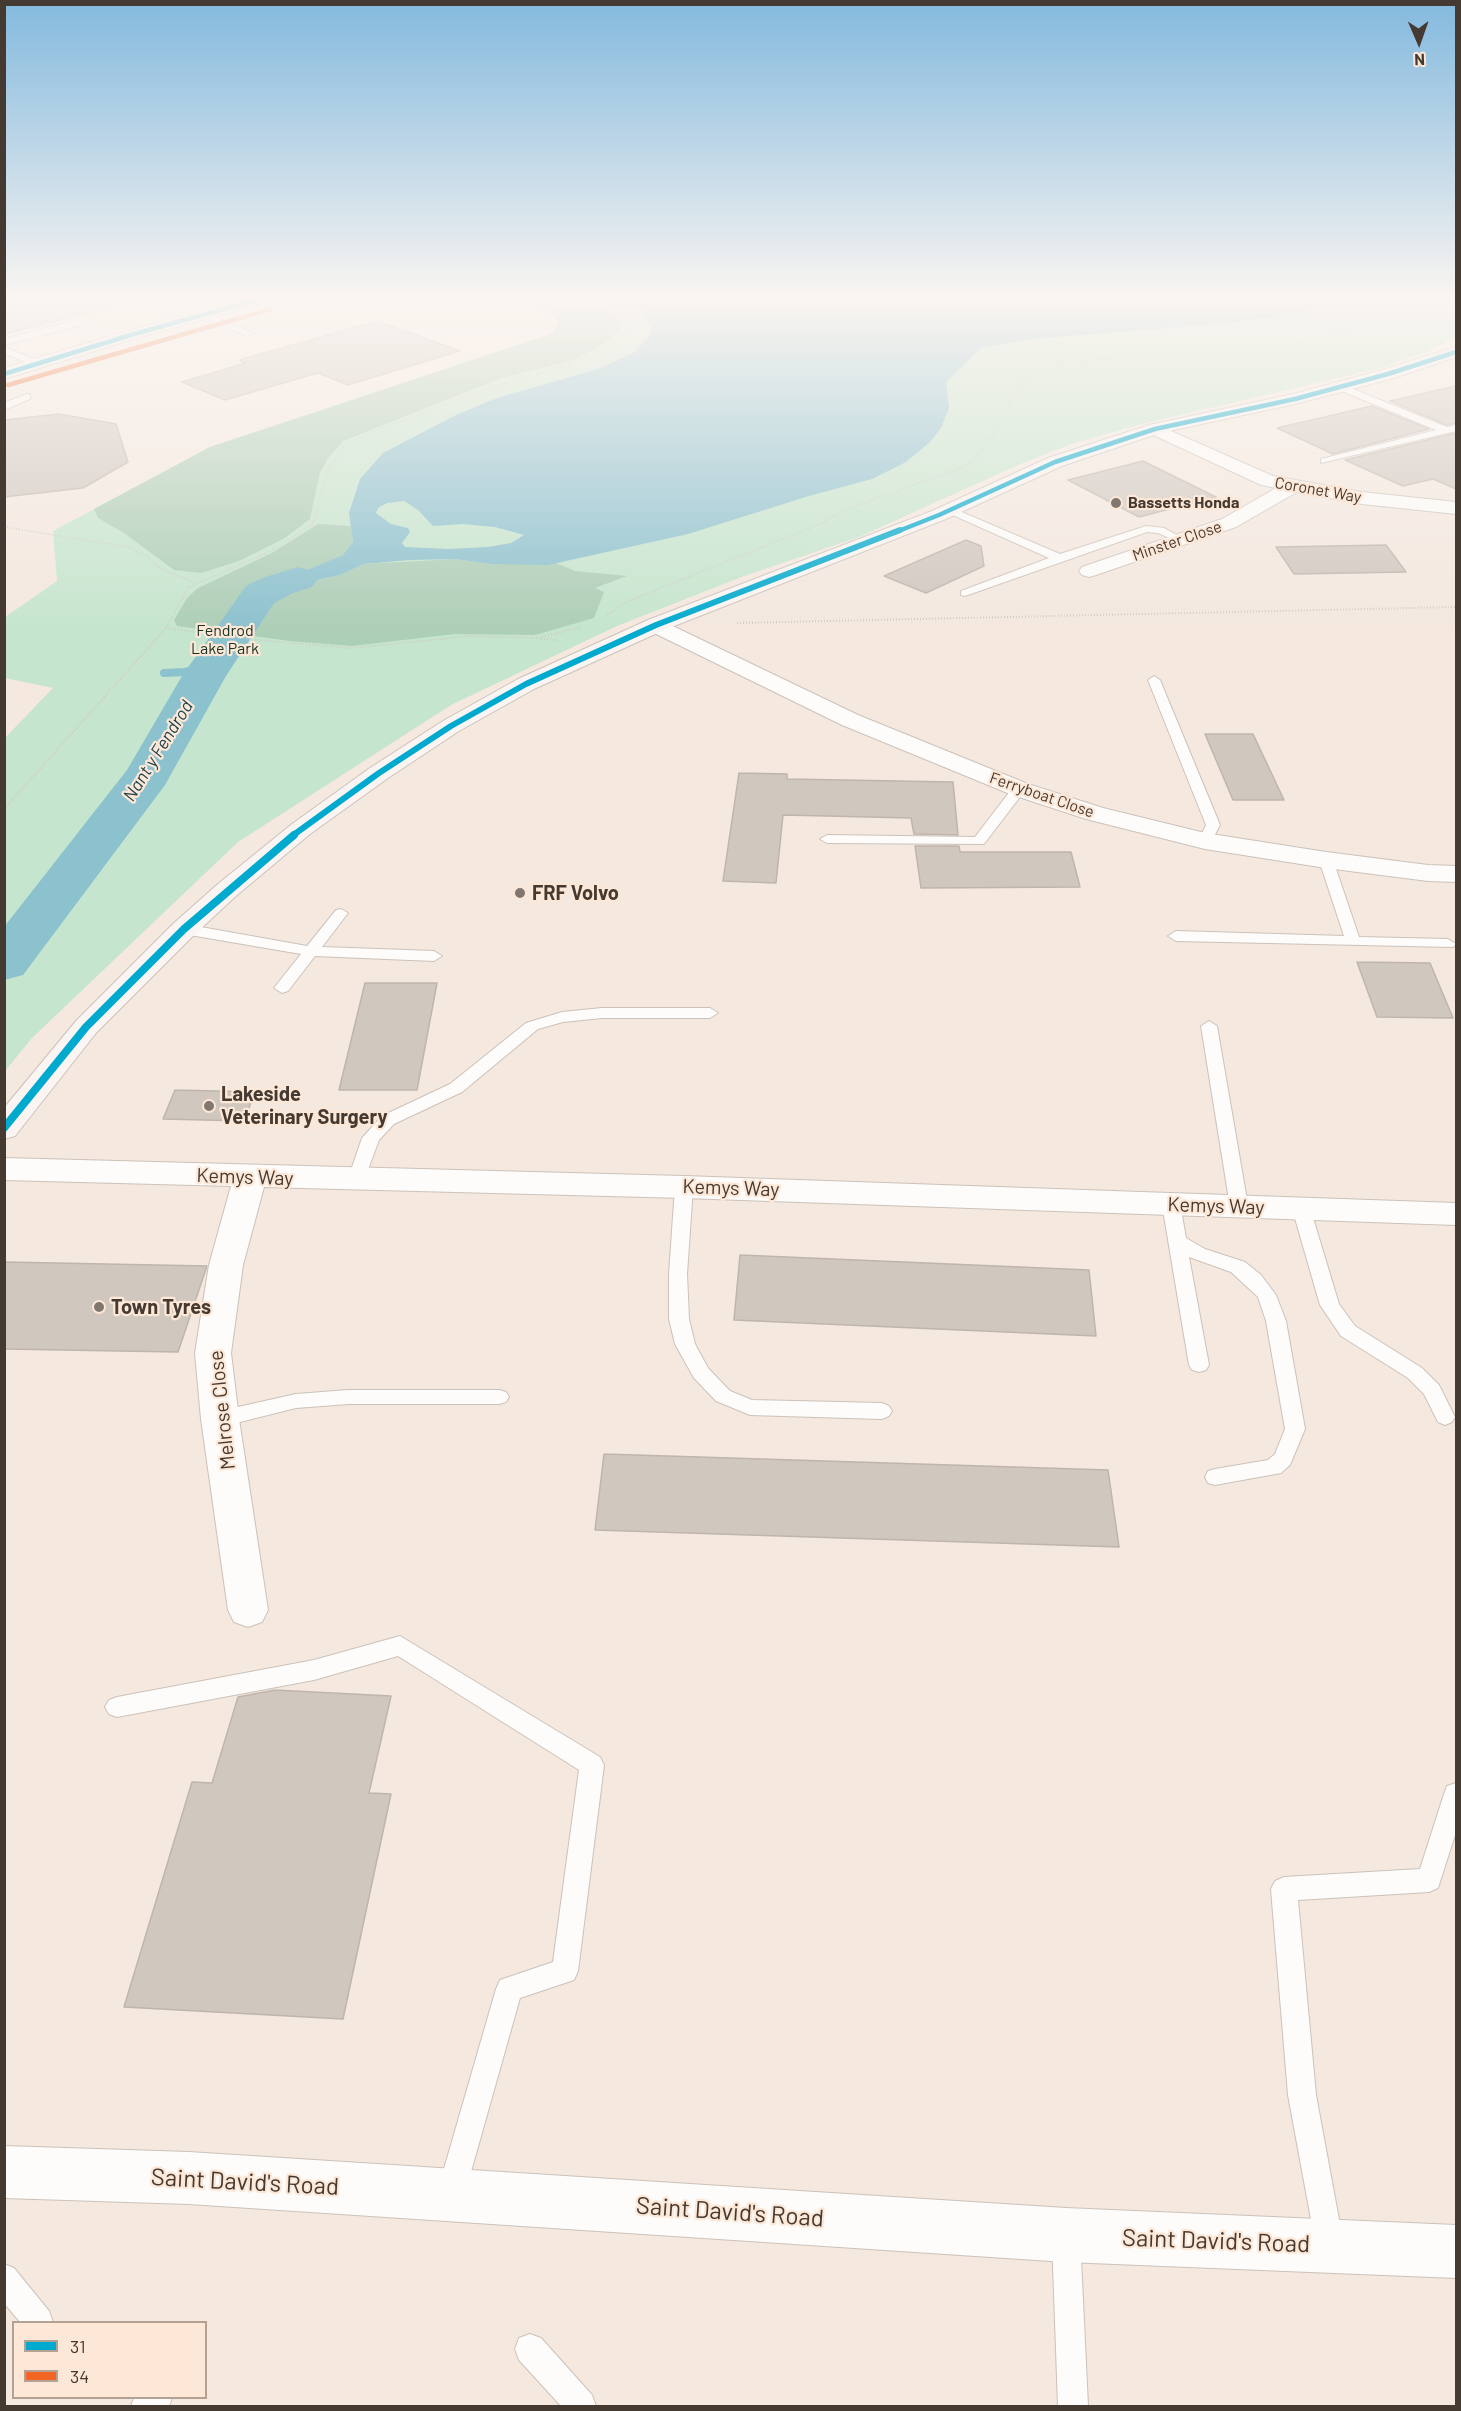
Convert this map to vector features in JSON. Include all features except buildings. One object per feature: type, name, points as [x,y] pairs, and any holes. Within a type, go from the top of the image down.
[{"type":"street","points":[[4,1129],[86,1027],[184,929],[301,830],[378,773],[450,726],[526,684],[656,625],[950,510],[1055,462],[1155,429],[1241,410]]},
{"type":"street","name":"Coronet Way","points":[[1155,429],[1268,481],[1362,498],[1456,508]]},
{"type":"street","name":"Minster Close","points":[[1089,571],[1229,523],[1293,486]]},
{"type":"street","name":"Ferryboat Close","points":[[656,625],[850,720],[1020,789],[1095,814],[1205,841],[1326,860],[1428,873],[1456,874]]},
{"type":"street","name":"Kemys Way","points":[[4,1169],[684,1187],[1456,1214]]},
{"type":"street","name":"Melrose Close","points":[[248,1610],[220,1419],[213,1353],[226,1265],[250,1177]]},
{"type":"street","name":"Saint David's Road","points":[[4,2172],[189,2178],[1066,2235],[1456,2252]]},
{"type":"lane","points":[[1395,410],[1445,430]]},
{"type":"lane","points":[[1325,461],[1456,428]]},
{"type":"lane","points":[[950,510],[1059,558]]},
{"type":"lane","points":[[965,592],[1146,529],[1160,530],[1181,540]]},
{"type":"lane","points":[[1154,681],[1213,825],[1205,841]]},
{"type":"lane","points":[[827,839],[979,841],[1020,789]]},
{"type":"lane","points":[[1326,860],[1353,941]]},
{"type":"lane","points":[[282,988],[341,913]]},
{"type":"lane","points":[[184,929],[312,951],[434,956]]},
{"type":"lane","points":[[1176,936],[1448,944]]},
{"type":"lane","points":[[357,1179],[371,1138],[388,1120],[456,1088],[532,1026],[562,1017],[602,1013],[711,1013]]},
{"type":"lane","points":[[1209,1026],[1239,1206]]},
{"type":"lane","points":[[684,1187],[678,1274],[679,1319],[685,1344],[701,1373],[723,1396],[750,1407],[882,1410]]},
{"type":"lane","points":[[1171,1204],[1199,1365]]},
{"type":"lane","points":[[1301,1208],[1330,1305],[1348,1331],[1391,1360],[1415,1372],[1432,1390],[1444,1417]]},
{"type":"lane","points":[[1177,1241],[1198,1254],[1238,1267],[1267,1295],[1276,1321],[1295,1429],[1282,1459],[1274,1467],[1215,1476]]},
{"type":"lane","points":[[220,1419],[296,1401],[348,1397],[499,1397]]},
{"type":"lane","points":[[117,1707],[314,1670],[400,1646],[592,1765],[565,1971],[509,1989],[451,2195]]},
{"type":"lane","points":[[1330,2246],[1302,2095],[1284,1889],[1429,1880],[1456,1794]]},
{"type":"lane","points":[[1066,2235],[1072,2406]]},
{"type":"lane","points":[[4,2278],[37,2321]]},
{"type":"lane","points":[[530,2349],[581,2406]]},
{"type":"path","points":[[4,809],[166,628],[188,588],[274,549],[314,523],[327,471],[345,445],[369,433],[431,410]]},
{"type":"path","points":[[603,618],[626,602],[823,523],[844,510],[959,469],[974,460],[984,449],[1008,410]]},
{"type":"path","points":[[4,527],[128,547],[147,556],[159,568],[197,583]]},
{"type":"path","points":[[727,623],[1456,607]]},
{"type":"path","points":[[166,628],[257,640],[352,648],[470,636],[537,638],[586,626]]},
{"type":"green space","name":"Fendrod Lake Park","points":[[323,410],[1203,410],[1074,443],[1018,465],[859,537],[744,576],[617,626],[451,705],[238,842],[32,1038],[5,1071],[5,738],[53,688],[5,678],[5,617],[57,581],[53,531],[210,447]]},
{"type":"green space","points":[[323,410],[422,410],[343,441],[320,472],[310,519],[285,538],[239,561],[201,573],[174,570],[124,533],[98,518],[94,509],[210,447]]},
{"type":"green space","points":[[318,524],[351,526],[353,542],[343,555],[296,575],[298,579],[311,581],[340,575],[364,564],[455,559],[491,564],[556,563],[575,571],[627,576],[595,588],[604,592],[594,618],[535,635],[455,634],[352,646],[290,641],[177,626],[174,620],[187,598],[198,588],[272,553]]},
{"type":"water","points":[[469,410],[948,410],[941,428],[930,442],[906,462],[872,479],[688,534],[548,565],[491,564],[455,559],[410,560],[364,564],[340,575],[311,581],[298,579],[295,575],[343,555],[353,542],[349,513],[360,479],[383,453]],"holes":[[[404,501],[418,510],[433,526],[462,524],[495,527],[524,535],[511,543],[488,547],[448,549],[405,547],[402,543],[410,532],[408,528],[391,524],[376,513],[378,508],[387,503]]]},
{"type":"waterway","name":"Nant y Fendrod","points":[[4,964],[148,775],[204,676],[260,595],[279,585],[298,579]]},
{"type":"waterway","points":[[164,673],[185,672],[212,664]]},
{"type":"transit line","name":"31","points":[[4,1128],[86,1027],[184,929],[227,890],[301,829],[379,773],[451,726],[526,684],[656,625],[939,515],[1055,462],[1155,429],[1246,410]]},
{"type":"place","name":"Bassetts Honda","points":[[1116,503]]},
{"type":"place","name":"FRF Volvo","points":[[520,893]]},
{"type":"place","name":"Lakeside Veterinary Surgery","points":[[209,1106]]},
{"type":"place","name":"Town Tyres","points":[[99,1307]]}]
